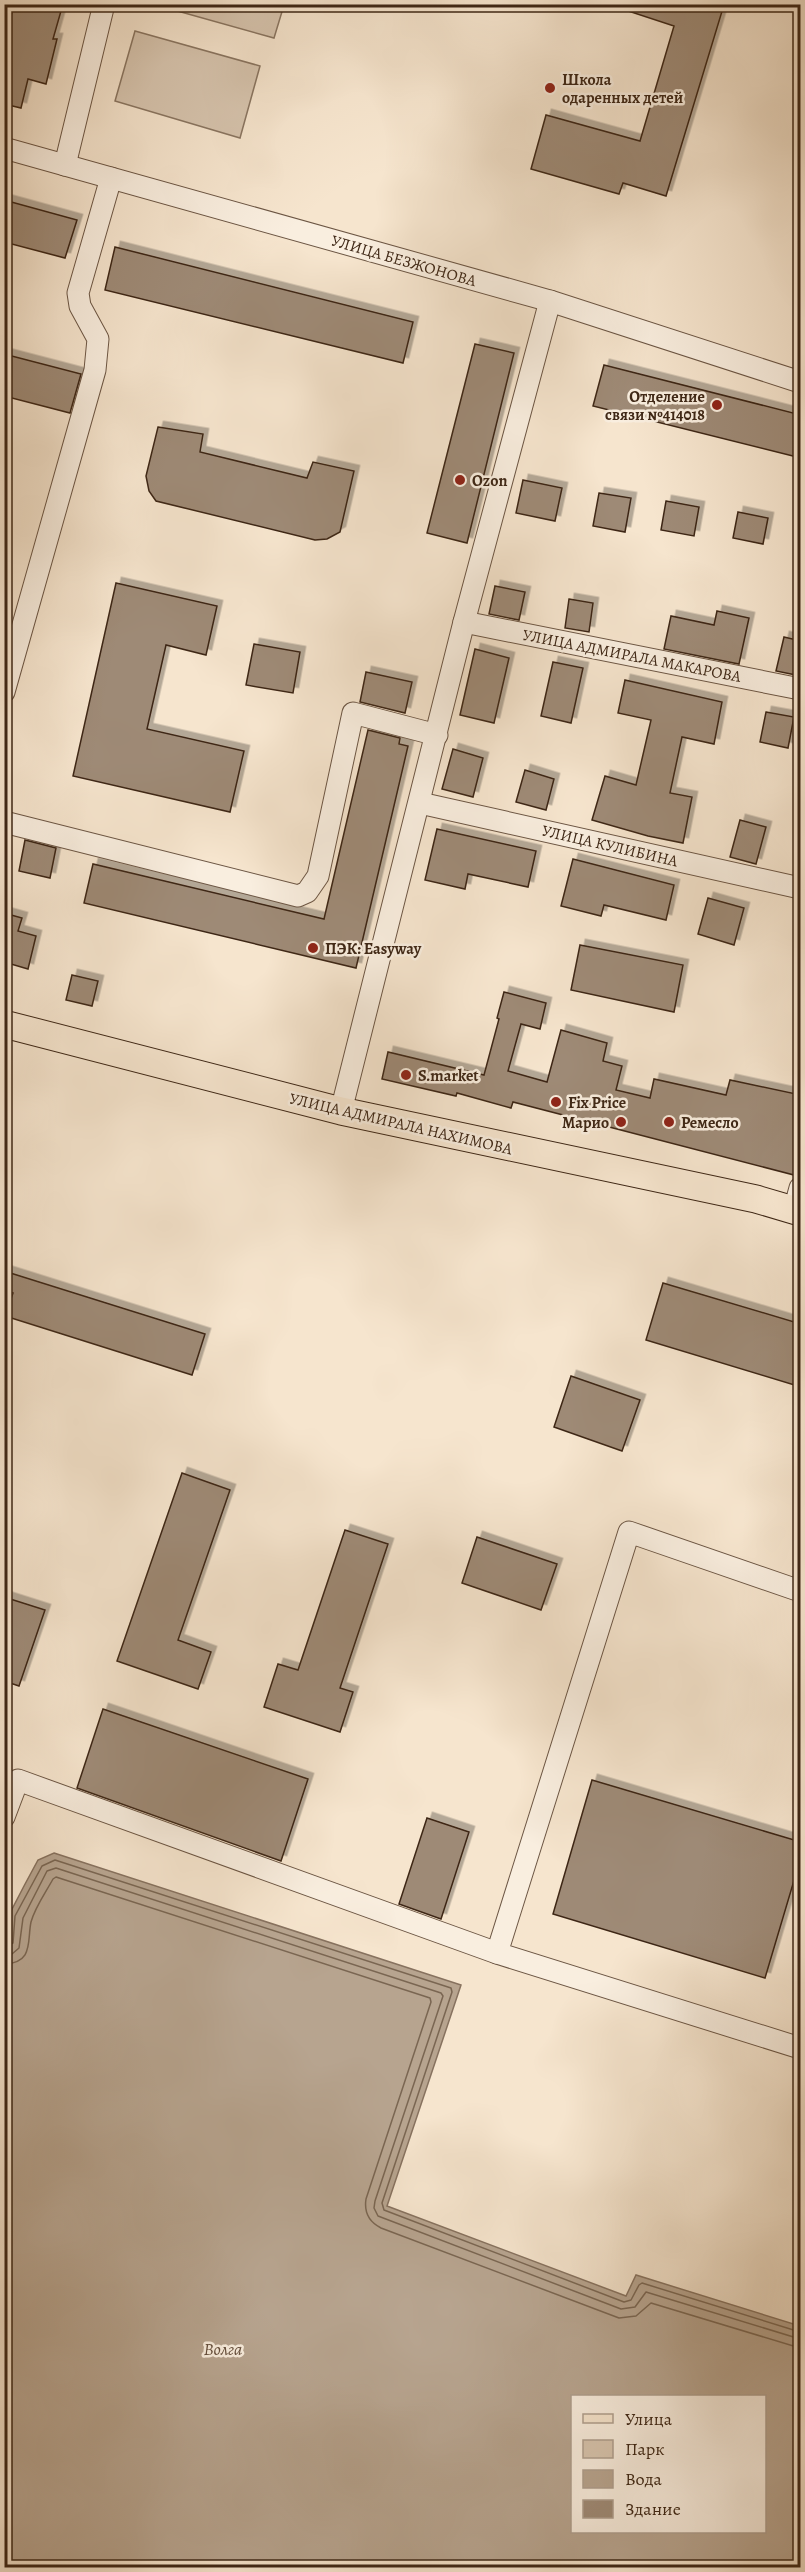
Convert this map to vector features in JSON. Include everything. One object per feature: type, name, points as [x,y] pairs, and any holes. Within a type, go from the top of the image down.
[{"type":"main road","name":"УЛИЦА АДМИРАЛА НАХИМОВА","points":[[4,1024],[341,1111],[744,1197],[798,1203]]},
{"type":"street","points":[[65,165],[104,4]]},
{"type":"street","name":"УЛИЦА БЕЗЖОНОВА","points":[[4,148],[550,301],[801,382]]},
{"type":"street","points":[[6,682],[95,370],[98,339],[80,306],[78,293],[111,178]]},
{"type":"street","points":[[341,1111],[464,622],[550,301]]},
{"type":"street","name":"УЛИЦА АДМИРАЛА МАКАРОВА","points":[[464,622],[801,689]]},
{"type":"street","points":[[4,822],[298,896],[308,892],[318,876],[353,713],[436,735]]},
{"type":"street","name":"УЛИЦА КУЛИБИНА","points":[[420,803],[801,888]]},
{"type":"street","points":[[497,1953],[629,1532],[801,1591]]},
{"type":"street","points":[[4,1816],[18,1780],[497,1953],[801,2048]]},
{"type":"green space","points":[[156,5],[284,5],[274,38]]},
{"type":"green space","points":[[135,31],[260,66],[240,138],[115,101]]},
{"type":"water","name":"Волга","points":[[54,1853],[461,1985],[387,2206],[626,2296],[636,2275],[800,2326],[800,2567],[5,2567],[5,1945],[8,1940],[9,1915],[38,1860]]},
{"type":"building","points":[[14,4],[63,4],[53,39],[57,39],[46,84],[28,79],[21,108],[4,104],[4,27],[8,28]]},
{"type":"building","points":[[619,4],[712,4],[723,8],[666,196],[623,183],[619,194],[531,169],[546,115],[640,141],[674,26],[619,8]]},
{"type":"building","points":[[4,200],[77,220],[65,258],[4,242]]},
{"type":"building","points":[[115,247],[413,322],[403,363],[105,290]]},
{"type":"building","points":[[475,344],[514,353],[467,543],[427,533]]},
{"type":"building","points":[[4,354],[81,374],[70,413],[4,396]]},
{"type":"building","points":[[604,365],[801,415],[801,458],[593,406]]},
{"type":"building","points":[[158,427],[203,434],[200,452],[307,478],[313,462],[354,471],[340,532],[327,539],[315,540],[156,501],[149,491],[146,476]]},
{"type":"building","points":[[523,480],[562,488],[555,521],[516,513]]},
{"type":"building","points":[[599,493],[631,498],[625,532],[593,526]]},
{"type":"building","points":[[666,501],[699,507],[694,536],[661,530]]},
{"type":"building","points":[[738,512],[768,518],[763,544],[733,538]]},
{"type":"building","points":[[116,583],[217,606],[206,655],[166,645],[147,729],[244,751],[230,812],[73,776]]},
{"type":"building","points":[[495,586],[525,592],[519,620],[489,614]]},
{"type":"building","points":[[569,599],[593,603],[589,632],[565,628]]},
{"type":"building","points":[[717,611],[749,618],[739,664],[664,649],[671,616],[714,625]]},
{"type":"building","points":[[784,637],[801,641],[801,676],[776,671]]},
{"type":"building","points":[[254,644],[300,652],[293,693],[246,685]]},
{"type":"building","points":[[475,649],[509,658],[494,723],[460,715]]},
{"type":"building","points":[[553,662],[583,668],[571,723],[541,716]]},
{"type":"building","points":[[366,672],[412,682],[405,713],[360,702]]},
{"type":"building","points":[[625,680],[722,702],[714,744],[682,737],[670,793],[692,797],[683,843],[592,820],[605,776],[636,785],[651,720],[618,713]]},
{"type":"building","points":[[766,712],[794,717],[788,748],[760,742]]},
{"type":"building","points":[[368,730],[400,738],[399,744],[408,746],[356,968],[84,903],[93,864],[324,919]]},
{"type":"building","points":[[453,749],[483,758],[473,797],[442,789]]},
{"type":"building","points":[[525,770],[554,779],[546,810],[516,802]]},
{"type":"building","points":[[740,820],[766,827],[756,864],[730,857]]},
{"type":"building","points":[[437,829],[536,851],[528,887],[468,874],[465,889],[425,880]]},
{"type":"building","points":[[25,840],[56,848],[50,878],[19,871]]},
{"type":"building","points":[[573,859],[674,885],[666,920],[604,905],[601,916],[561,906]]},
{"type":"building","points":[[708,898],[744,908],[734,945],[698,934]]},
{"type":"building","points":[[4,913],[22,918],[18,931],[36,936],[28,969],[4,962]]},
{"type":"building","points":[[580,945],[683,965],[674,1012],[571,990]]},
{"type":"building","points":[[72,975],[98,981],[92,1006],[66,1000]]},
{"type":"building","points":[[504,992],[546,1003],[540,1029],[521,1024],[508,1071],[547,1082],[561,1030],[607,1043],[603,1061],[622,1066],[616,1090],[650,1098],[654,1079],[726,1095],[730,1080],[801,1095],[801,1152],[794,1175],[513,1102],[511,1108],[457,1093],[456,1096],[382,1079],[388,1052],[484,1075]]},
{"type":"building","points":[[4,1271],[205,1334],[192,1375],[5,1316],[13,1293],[4,1290]]},
{"type":"building","points":[[663,1283],[801,1324],[801,1387],[646,1340]]},
{"type":"building","points":[[571,1376],[640,1400],[622,1451],[554,1427]]},
{"type":"building","points":[[182,1473],[230,1490],[178,1640],[211,1652],[198,1689],[117,1661]]},
{"type":"building","points":[[345,1530],[388,1544],[340,1688],[353,1692],[340,1732],[264,1707],[278,1664],[298,1670]]},
{"type":"building","points":[[477,1537],[557,1564],[541,1610],[462,1583]]},
{"type":"building","points":[[4,1597],[45,1610],[19,1686],[4,1681]]},
{"type":"building","points":[[103,1709],[308,1779],[281,1861],[77,1788]]},
{"type":"building","points":[[592,1780],[801,1842],[801,1857],[765,1978],[553,1914]]},
{"type":"building","points":[[427,1818],[469,1832],[441,1919],[399,1904]]},
{"type":"place","name":"Школа одаренных детей","points":[[550,88]]},
{"type":"place","name":"Отделение связи №414018","points":[[717,405]]},
{"type":"place","name":"Ozon","points":[[460,480]]},
{"type":"place","name":"ПЭК: Easyway","points":[[313,948]]},
{"type":"place","name":"S.market","points":[[406,1075]]},
{"type":"place","name":"Fix Price","points":[[556,1102]]},
{"type":"place","name":"Марио","points":[[621,1122]]},
{"type":"place","name":"Ремесло","points":[[669,1122]]}]
